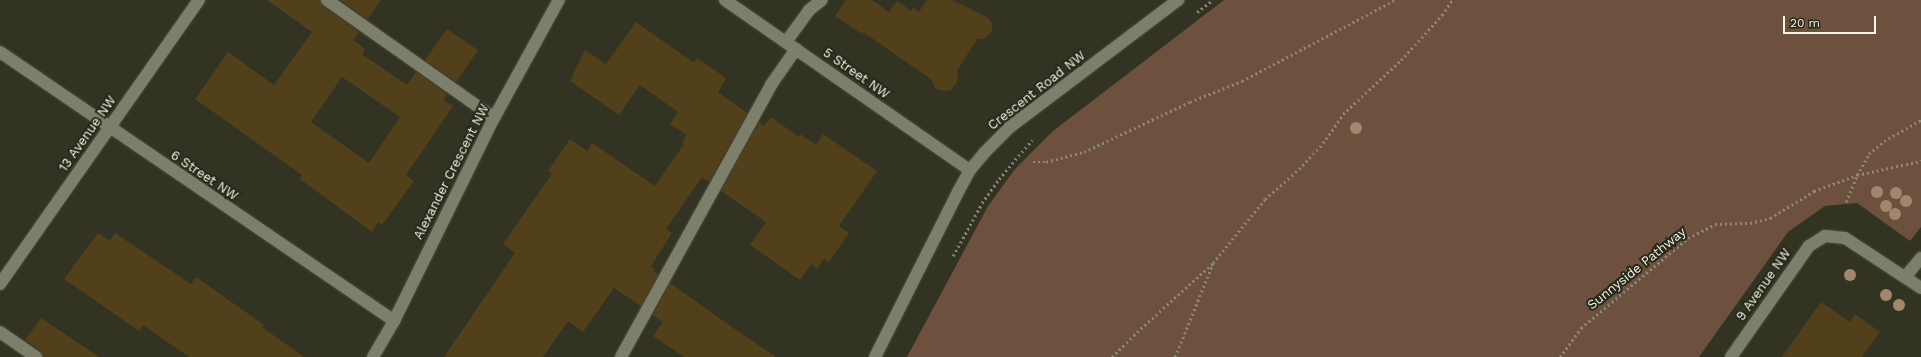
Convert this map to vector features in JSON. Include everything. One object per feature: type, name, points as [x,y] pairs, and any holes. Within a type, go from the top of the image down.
[{"type":"street","name":"13 Avenue NW","points":[[0,284],[199,0]]},
{"type":"street","points":[[327,0],[494,118]]},
{"type":"street","name":"Alexander Crescent NW","points":[[373,357],[394,321],[494,118],[559,0]]},
{"type":"street","name":"5 Street NW","points":[[725,0],[970,170]]},
{"type":"street","points":[[621,357],[771,84],[809,10],[822,0]]},
{"type":"street","name":"Crescent Road NW","points":[[875,357],[970,170],[985,152],[1010,127],[1178,0]]},
{"type":"street","name":"6 Street NW","points":[[0,52],[109,128],[394,321]]},
{"type":"street","name":"9 Avenue NW","points":[[1731,357],[1809,246],[1825,236],[1845,238],[1905,277]]},
{"type":"street","points":[[1921,258],[1905,277],[1921,288]]},
{"type":"street","points":[[0,332],[36,357]]},
{"type":"path","points":[[1194,14],[1213,0]]},
{"type":"path","points":[[1033,162],[1046,162],[1084,152],[1190,102],[1242,81],[1395,0]]},
{"type":"path","points":[[1112,357],[1137,332],[1214,263],[1265,199],[1300,169],[1323,143],[1343,114],[1401,60],[1442,16],[1452,0]]},
{"type":"path","points":[[1846,202],[1857,175],[1869,154],[1884,141],[1921,120]]},
{"type":"path","points":[[951,260],[982,203],[999,179],[1037,135]]},
{"type":"path","name":"Sunnyside Pathway","points":[[1560,357],[1581,328],[1688,238],[1715,224],[1750,223],[1770,218],[1814,191],[1857,175],[1921,161]]},
{"type":"path","points":[[1175,357],[1214,263]]},
{"type":"shaded area","points":[[1224,0],[1921,0],[1921,227],[1910,241],[1857,203],[1825,206],[1788,232],[1699,357],[907,357],[988,206],[1015,169],[1053,131]]},
{"type":"building","points":[[267,0],[320,0],[323,6],[359,32],[353,40],[365,49],[362,54],[407,85],[416,72],[447,94],[443,100],[453,106],[406,175],[414,181],[382,225],[378,222],[372,232],[300,179],[302,175],[195,99],[228,52],[274,85],[312,32]],"holes":[[[342,77],[400,117],[369,163],[311,122]]]},
{"type":"building","points":[[340,0],[381,0],[368,19]]},
{"type":"building","points":[[846,0],[872,0],[889,12],[897,1],[911,11],[913,7],[919,12],[927,0],[952,0],[987,17],[992,23],[992,30],[989,35],[983,39],[977,39],[957,71],[958,76],[956,84],[951,90],[944,91],[935,89],[932,80],[863,32],[862,34],[835,16]]},
{"type":"building","points":[[636,22],[694,63],[697,58],[726,78],[718,92],[747,113],[709,182],[702,177],[666,229],[672,233],[651,266],[655,269],[653,271],[658,275],[641,306],[614,288],[583,332],[568,321],[543,357],[444,357],[515,253],[503,244],[552,174],[548,171],[570,139],[587,151],[592,143],[655,186],[684,144],[682,142],[687,135],[670,124],[678,112],[640,85],[619,115],[570,81],[585,50],[606,64]]},
{"type":"building","points":[[447,29],[478,50],[456,82],[425,60]]},
{"type":"building","points":[[771,117],[799,137],[800,134],[816,145],[823,134],[877,171],[839,226],[849,233],[829,262],[824,259],[817,269],[811,264],[800,280],[750,245],[766,222],[721,191],[759,122],[764,126]]},
{"type":"building","points":[[98,233],[110,241],[115,233],[191,284],[196,277],[264,325],[262,327],[304,357],[189,357],[143,325],[139,331],[64,279]]},
{"type":"building","points":[[670,283],[776,357],[684,357],[653,336],[663,322],[653,315]]},
{"type":"building","points":[[1821,302],[1850,322],[1855,314],[1880,332],[1862,357],[1782,357]]},
{"type":"building","points":[[41,318],[99,357],[43,357],[41,351],[25,340]]}]
